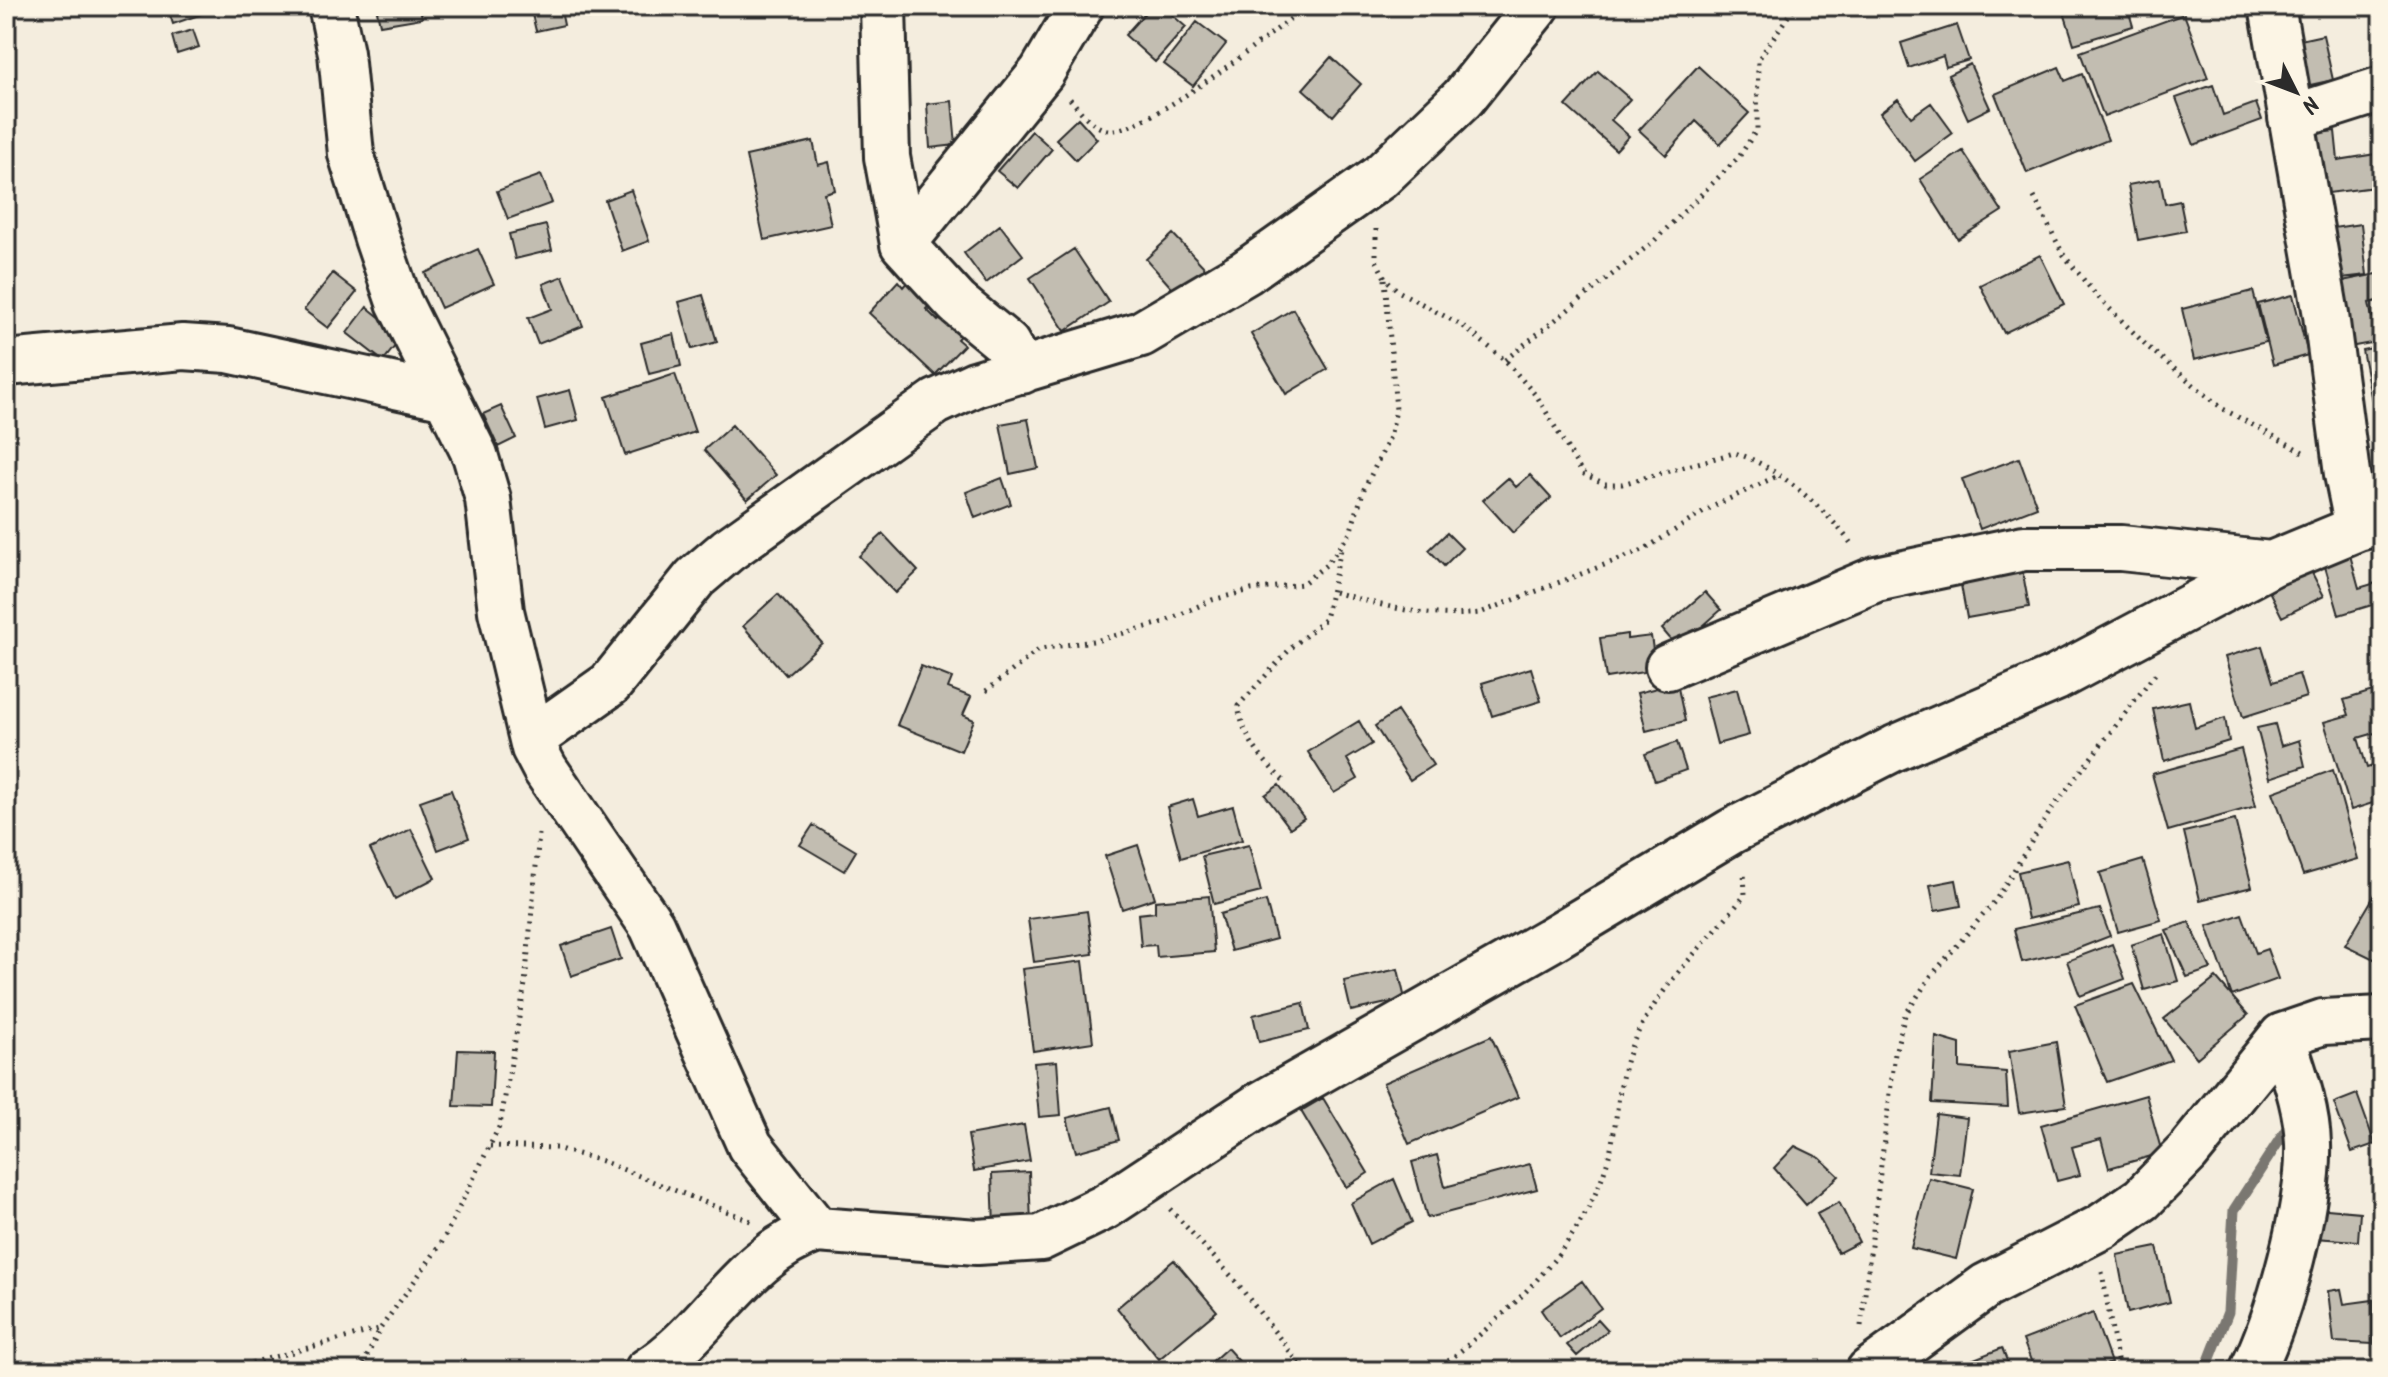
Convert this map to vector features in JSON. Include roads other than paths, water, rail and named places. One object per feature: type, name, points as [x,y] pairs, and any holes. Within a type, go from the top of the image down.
[{"type":"street","points":[[331,6],[341,53],[351,154],[399,302],[475,455],[488,499],[501,611],[532,739],[545,769],[652,926],[681,986],[714,1072],[750,1146],[804,1234]]},
{"type":"street","points":[[883,6],[887,157],[903,244],[957,303],[1007,344],[1022,371]]},
{"type":"street","points":[[903,244],[1042,72],[1081,6]]},
{"type":"street","points":[[532,739],[610,684],[695,578],[779,511],[936,402],[975,384],[1088,352],[1154,328],[1246,272],[1380,177],[1463,98],[1537,6]]},
{"type":"street","points":[[647,1371],[758,1264],[804,1234],[977,1242],[1041,1238],[1105,1207],[1258,1106],[1550,940],[1732,831],[1895,748],[2056,678],[2271,564],[2370,525],[2347,474],[2326,315],[2272,6]]},
{"type":"street","points":[[2291,118],[2382,89]]},
{"type":"street","points":[[6,363],[183,347],[228,350],[447,397]]},
{"type":"street","points":[[1668,667],[1876,579],[2024,548],[2121,548],[2271,564]]},
{"type":"street","points":[[1864,1356],[1986,1286],[2101,1227],[2142,1199],[2188,1152],[2282,1036],[2323,1022],[2382,1019]]},
{"type":"street","points":[[2252,1371],[2272,1316],[2299,1220],[2307,1159],[2302,1102],[2282,1036]]},
{"type":"waterway","points":[[2205,1371],[2228,1312],[2234,1210],[2286,1130]]}]
